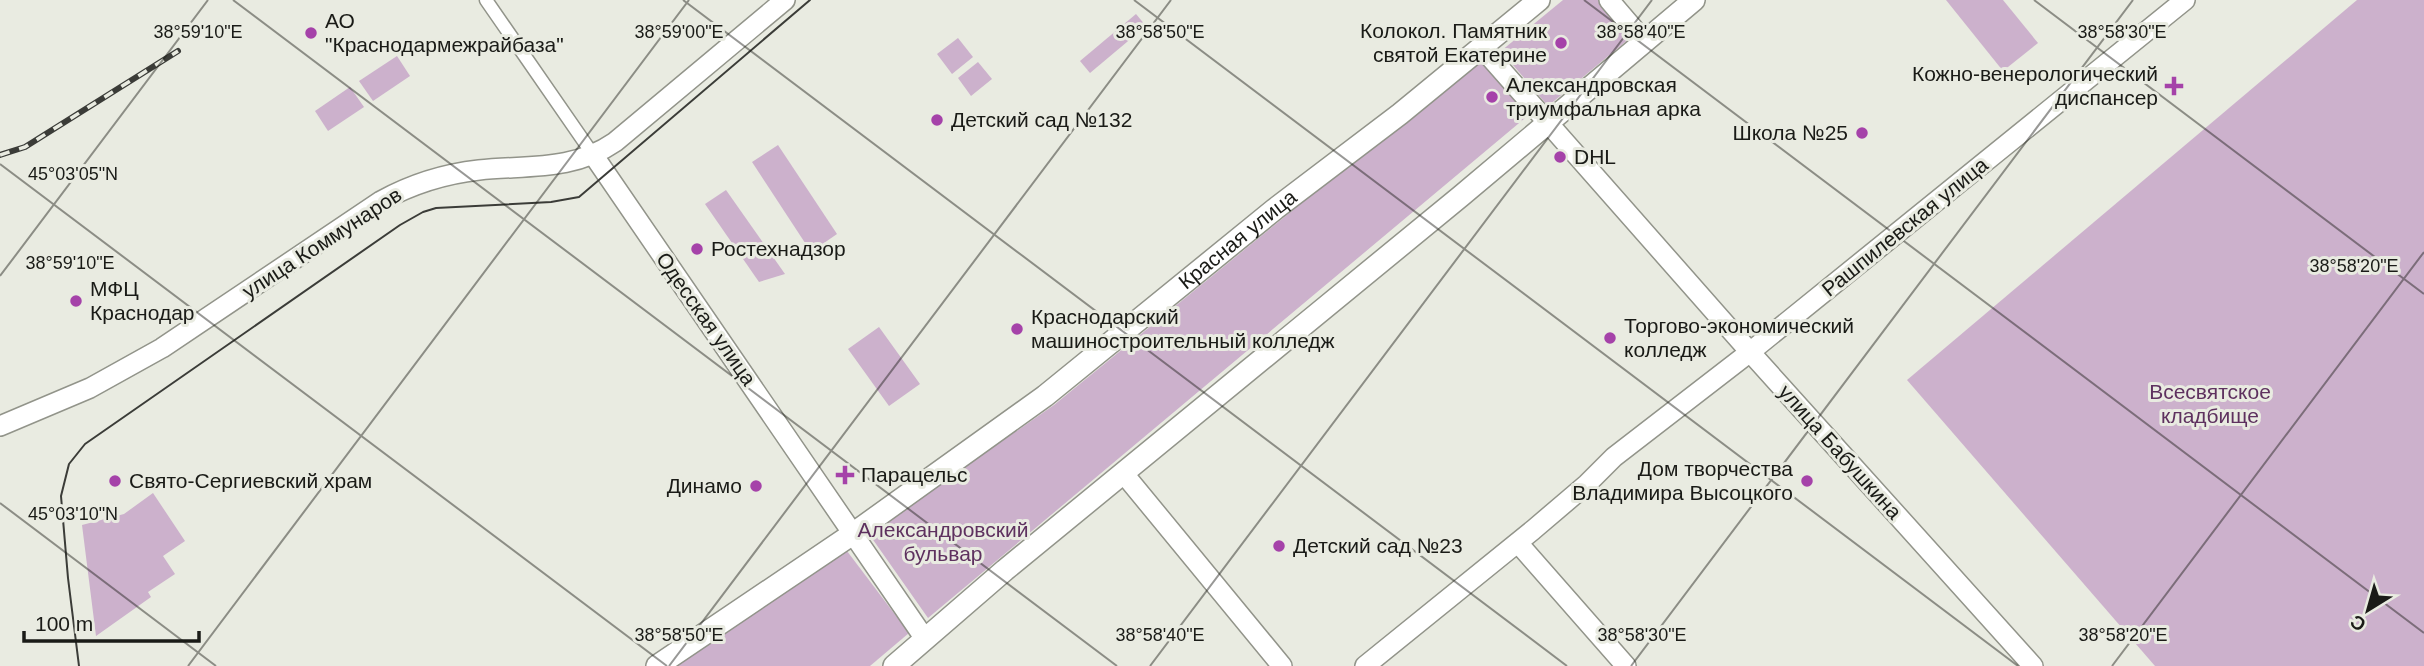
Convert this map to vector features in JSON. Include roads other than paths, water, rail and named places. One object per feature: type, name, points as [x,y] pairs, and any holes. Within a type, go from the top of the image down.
[{"type":"main road","name":"Красная улица","points":[[656,666],[853,533],[1045,396],[1539,0]]},
{"type":"main road","points":[[894,666],[1005,570],[1694,0]]},
{"type":"street","name":"Одесская улица","points":[[486,0],[925,639]]},
{"type":"street","name":"улица Коммунаров","points":[[0,426],[90,388],[162,348],[380,201],[414,184],[475,171],[564,164],[594,156],[615,142],[785,0]]},
{"type":"street","points":[[1609,0],[1644,41]]},
{"type":"street","name":"Рашпилевская улица","points":[[1365,666],[1518,543],[1614,457],[1750,352],[2185,0]]},
{"type":"street","name":"улица Бабушкина","points":[[1482,48],[1750,352],[2033,666]]},
{"type":"street","points":[[1124,474],[1282,666]]},
{"type":"street","points":[[1518,543],[1626,666]]},
{"type":"tram line","points":[[79,666],[61,496],[69,464],[85,444],[400,225],[423,212],[436,208],[551,202],[579,197],[810,0]]},
{"type":"railway","points":[[0,155],[25,147],[178,51]]},
{"type":"place","name":"АО \"Краснодармежрайбаза\"","points":[[311,33]]},
{"type":"place","name":"Колокол. Памятник святой Екатерине","points":[[1561,43]]},
{"type":"place","name":"Кожно-венерологический диспансер","points":[[2174,86]]},
{"type":"place","name":"Александровская триумфальная арка","points":[[1492,97]]},
{"type":"place","name":"Детский сад №132","points":[[937,120]]},
{"type":"place","name":"Школа №25","points":[[1862,133]]},
{"type":"place","name":"DHL","points":[[1560,157]]},
{"type":"place","name":"Ростехнадзор","points":[[697,249]]},
{"type":"place","name":"МФЦ Краснодар","points":[[76,301]]},
{"type":"place","name":"Краснодарский машиностроительный колледж","points":[[1017,329]]},
{"type":"place","name":"Торгово-экономический колледж","points":[[1610,338]]},
{"type":"place","name":"Парацельс","points":[[845,475]]},
{"type":"place","name":"Свято-Сергиевский храм","points":[[115,481]]},
{"type":"place","name":"Дом творчества Владимира Высоцкого","points":[[1807,481]]},
{"type":"place","name":"Динамо","points":[[756,486]]},
{"type":"place","name":"Детский сад №23","points":[[1279,546]]},
{"type":"park label","name":"Всесвятское кладбище","points":[[2210,404]]},
{"type":"park label","name":"Александровский бульвар","points":[[943,542]]}]
